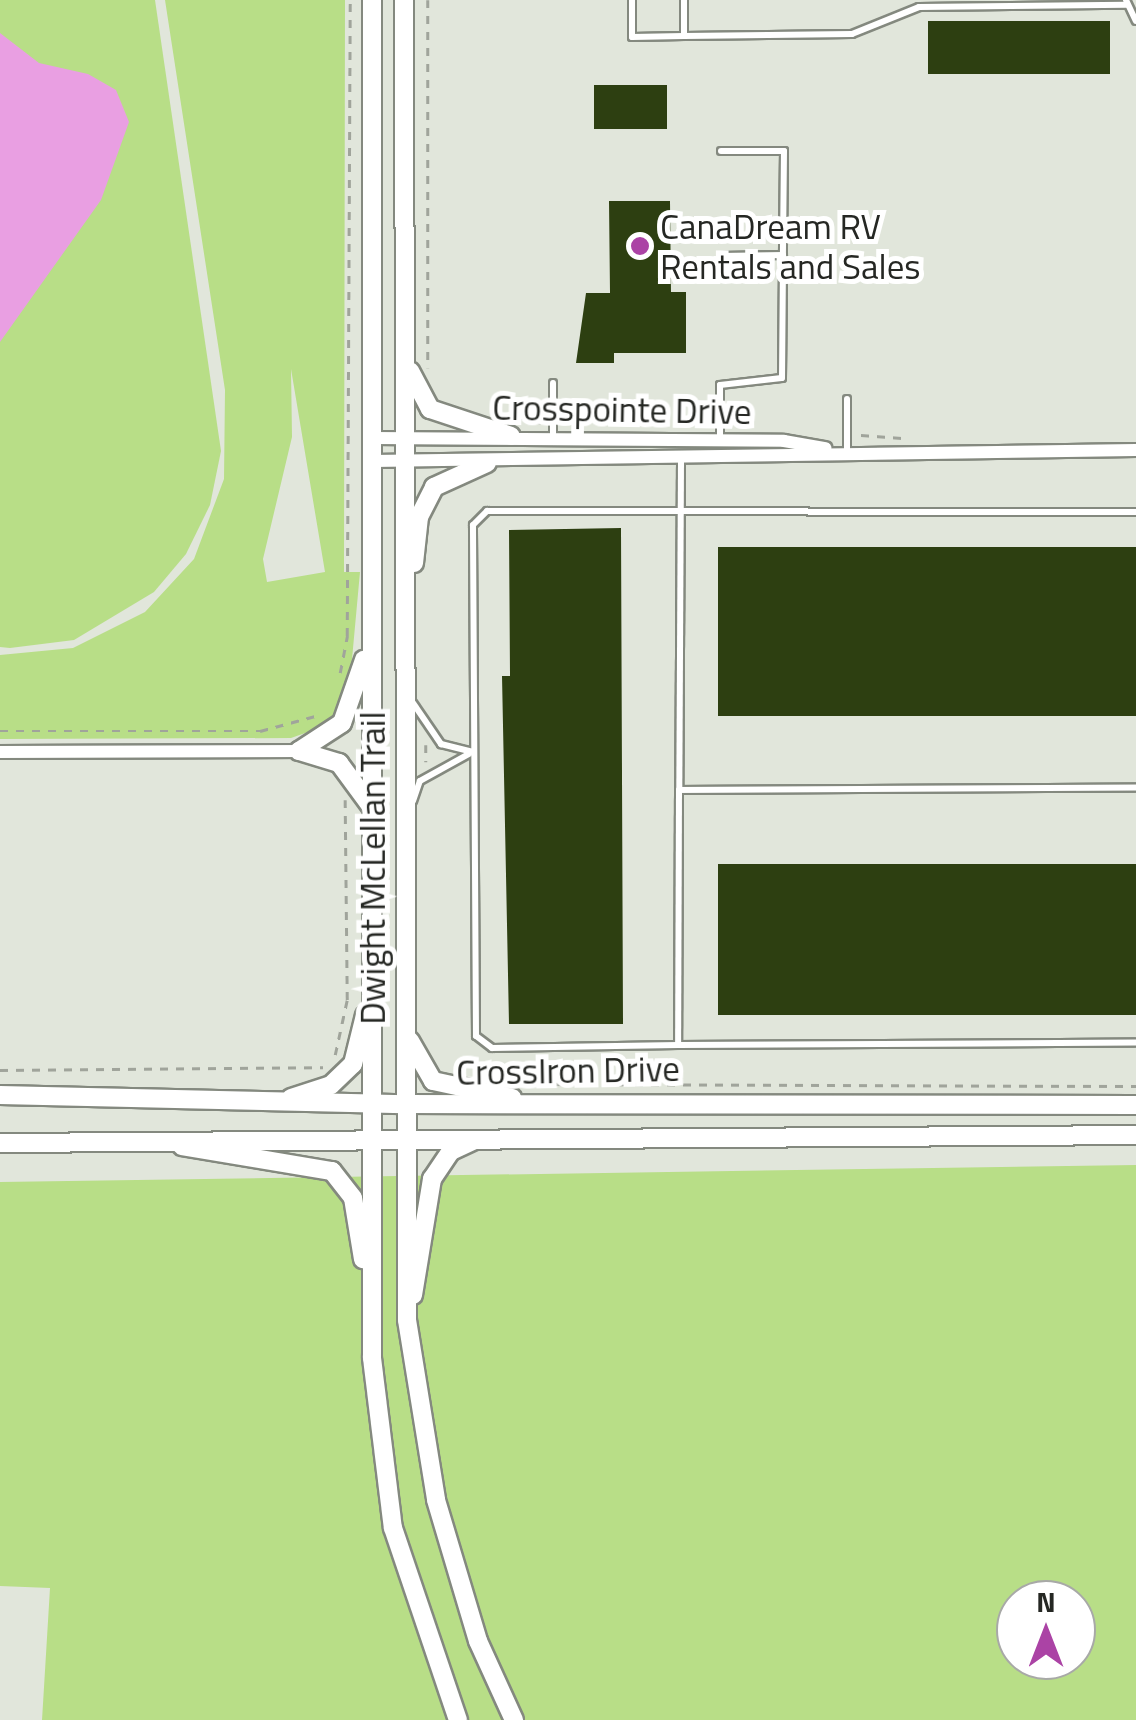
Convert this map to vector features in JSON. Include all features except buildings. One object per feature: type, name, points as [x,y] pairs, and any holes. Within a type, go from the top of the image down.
[{"type":"main road","name":"Dwight McLellan Trail","points":[[372,0],[372,1333],[393,1528],[458,1720]]},
{"type":"main road","name":"Dwight McLellan Trail","points":[[404,0],[407,1320],[436,1500],[478,1642],[514,1720]]},
{"type":"main road","points":[[404,349],[430,408],[511,436]]},
{"type":"main road","points":[[404,602],[428,497],[446,478],[487,463]]},
{"type":"main road","points":[[299,752],[358,691],[372,607]]},
{"type":"main road","points":[[299,752],[340,763],[374,813]]},
{"type":"main road","points":[[278,1102],[331,1085],[353,1064],[374,980]]},
{"type":"main road","points":[[405,1018],[414,1058],[433,1081],[526,1104]]},
{"type":"main road","name":"CrossIron Drive","points":[[0,1094],[373,1104],[1136,1105]]},
{"type":"main road","name":"CrossIron Drive","points":[[0,1143],[373,1135],[1136,1135]]},
{"type":"main road","points":[[407,1320],[432,1179],[451,1151],[494,1135]]},
{"type":"main road","points":[[137,1139],[332,1171],[353,1198],[372,1333]]},
{"type":"street","name":"Crosspointe Drive","points":[[373,438],[511,436],[553,430],[842,450]]},
{"type":"street","name":"Crosspointe Drive","points":[[373,461],[681,462],[842,450],[1136,450]]},
{"type":"street","points":[[0,752],[299,752]]},
{"type":"lane","points":[[632,0],[632,37],[852,34],[920,7],[1126,2],[1136,21]]},
{"type":"lane","points":[[684,0],[684,36]]},
{"type":"lane","points":[[720,440],[720,385],[782,378],[784,151],[721,151]]},
{"type":"lane","points":[[720,256],[783,255]]},
{"type":"lane","points":[[553,383],[553,430]]},
{"type":"lane","points":[[842,450],[847,434],[847,399]]},
{"type":"lane","points":[[678,1045],[681,462]]},
{"type":"lane","points":[[1136,512],[487,512],[473,525],[472,752],[476,1036],[492,1048],[1136,1043]]},
{"type":"lane","points":[[405,681],[420,724],[440,744],[472,752]]},
{"type":"lane","points":[[405,820],[420,781],[472,752]]},
{"type":"lane","points":[[679,790],[1136,788]]},
{"type":"path","points":[[337,690],[347,636],[350,0]]},
{"type":"path","points":[[428,0],[428,371]]},
{"type":"path","points":[[495,418],[553,430]]},
{"type":"path","points":[[615,426],[648,426]]},
{"type":"path","points":[[847,434],[907,438]]},
{"type":"path","points":[[0,731],[260,731],[332,721]]},
{"type":"path","points":[[426,743],[426,765]]},
{"type":"path","points":[[330,1063],[347,1000],[344,790]]},
{"type":"path","points":[[330,1063],[336,1070]]},
{"type":"path","points":[[0,1070],[314,1070],[330,1063]]},
{"type":"path","points":[[507,1082],[1136,1086]]},
{"type":"green space","points":[[0,0],[155,0],[221,451],[210,505],[186,554],[154,592],[74,640],[10,648],[0,647]]},
{"type":"green space","points":[[165,0],[345,0],[344,572],[360,572],[349,692],[328,725],[291,738],[0,739],[0,655],[73,648],[145,612],[194,559],[224,479],[225,390]],"holes":[[[291,369],[325,572],[267,582],[263,559],[292,437]]]},
{"type":"green space","points":[[1136,1165],[1136,1720],[42,1720],[50,1588],[0,1586],[0,1182]]},
{"type":"shaded area","points":[[0,33],[39,63],[88,74],[116,90],[129,122],[101,200],[0,342]]},
{"type":"place","name":"CanaDream RV Rentals and Sales","points":[[640,246]]}]
